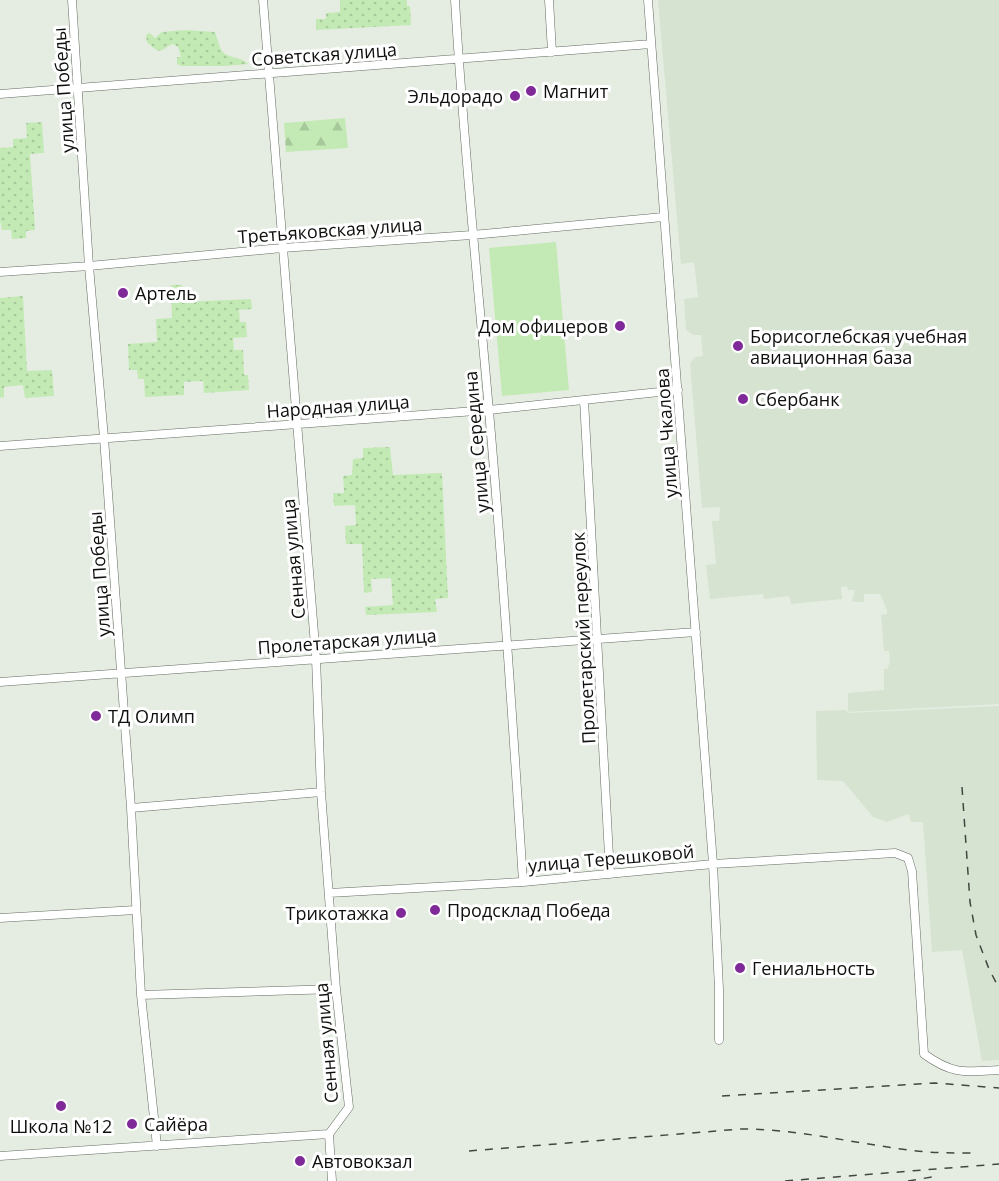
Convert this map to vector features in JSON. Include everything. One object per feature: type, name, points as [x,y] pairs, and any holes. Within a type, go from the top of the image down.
[{"type":"street","name":"улица Победы","points":[[72,0],[89,266],[131,808],[141,995],[157,1146]]},
{"type":"street","name":"Сенная улица","points":[[263,0],[316,658],[321,792],[336,989],[349,1107],[329,1134]]},
{"type":"street","name":"улица Середина","points":[[455,0],[472,235],[508,645],[523,882]]},
{"type":"street","points":[[549,0],[552,52]]},
{"type":"street","name":"улица Чкалова","points":[[648,0],[713,864],[719,1040]]},
{"type":"street","name":"Советская улица","points":[[0,94],[651,44]]},
{"type":"street","name":"Третьяковская улица","points":[[0,272],[282,248],[472,235],[663,217]]},
{"type":"street","name":"Народная улица","points":[[0,446],[489,410],[678,390]]},
{"type":"street","name":"Пролетарский переулок","points":[[584,400],[599,640],[610,874]]},
{"type":"street","name":"Пролетарская улица","points":[[0,682],[696,632]]},
{"type":"street","points":[[131,808],[321,792]]},
{"type":"street","name":"улица Терешковой","points":[[329,893],[523,882],[713,864],[895,853],[908,858],[912,871],[924,1054],[942,1067],[967,1072],[999,1070]]},
{"type":"street","points":[[0,918],[135,910]]},
{"type":"street","points":[[141,995],[336,989]]},
{"type":"street","points":[[0,1156],[329,1134],[332,1181]]},
{"type":"shaded area","name":"Борисоглебская учебная авиационная база","points":[[658,0],[999,0],[999,704],[848,712],[848,693],[884,690],[884,669],[887,669],[890,662],[889,651],[884,651],[881,615],[887,614],[887,610],[880,594],[864,594],[864,602],[856,602],[852,601],[855,590],[848,590],[847,586],[841,587],[842,599],[791,604],[789,596],[764,599],[763,594],[710,599],[706,565],[716,564],[712,521],[719,521],[720,507],[702,508],[690,363],[695,357],[703,356],[701,335],[693,335],[686,330],[684,299],[698,297],[694,262],[681,264]]},
{"type":"shaded area","points":[[999,706],[999,1060],[982,1061],[962,950],[932,952],[923,822],[911,822],[909,814],[887,822],[873,817],[843,781],[817,780],[816,711],[846,710],[848,713]]},
{"type":"green space","points":[[340,0],[407,0],[407,6],[410,6],[411,25],[316,30],[316,19],[326,19],[326,13],[340,12]]},
{"type":"green space","points":[[185,30],[215,32],[225,54],[248,64],[181,66],[177,64],[177,57],[181,57],[178,47],[173,44],[158,51],[147,42],[148,33],[155,38],[162,32]]},
{"type":"green space","points":[[345,118],[348,148],[286,152],[284,123]]},
{"type":"green space","points":[[42,122],[44,153],[30,154],[35,230],[26,231],[26,238],[12,239],[11,230],[2,230],[0,220],[0,148],[13,147],[13,139],[27,138],[26,123]]},
{"type":"green space","points":[[556,242],[569,390],[502,396],[489,248]]},
{"type":"green space","points":[[171,285],[182,285],[184,302],[251,299],[252,309],[239,310],[240,322],[246,322],[247,337],[233,338],[234,350],[243,350],[244,375],[248,375],[249,390],[204,393],[203,381],[184,382],[184,395],[145,397],[144,379],[138,379],[137,370],[129,370],[128,344],[157,342],[156,319],[172,318]]},
{"type":"green space","points":[[23,296],[27,371],[52,370],[54,396],[25,398],[23,385],[4,387],[4,397],[0,398],[0,298]]},
{"type":"green space","points":[[390,447],[393,475],[442,473],[448,598],[435,599],[437,612],[366,615],[365,607],[393,605],[391,578],[371,579],[372,592],[364,593],[362,544],[346,544],[345,526],[356,525],[355,505],[334,506],[333,493],[344,493],[343,476],[352,475],[353,459],[363,458],[363,448]]},
{"type":"railway","points":[[962,787],[970,902],[976,935],[999,988]]},
{"type":"railway","points":[[722,1096],[935,1083],[999,1088]]},
{"type":"railway","points":[[469,1151],[741,1129],[804,1134],[917,1151],[973,1153]]},
{"type":"railway","points":[[785,1181],[999,1164]]},
{"type":"railway","points":[[908,1181],[932,1177]]},
{"type":"place","name":"Магнит","points":[[531,91]]},
{"type":"place","name":"Эльдорадо","points":[[515,96]]},
{"type":"place","name":"Артель","points":[[123,293]]},
{"type":"place","name":"Дом офицеров","points":[[620,326]]},
{"type":"place","name":"Борисоглебская учебная авиационная база","points":[[738,346]]},
{"type":"place","name":"Сбербанк","points":[[743,399]]},
{"type":"place","name":"ТД Олимп","points":[[96,716]]},
{"type":"place","name":"Продсклад Победа","points":[[435,910]]},
{"type":"place","name":"Трикотажка","points":[[401,913]]},
{"type":"place","name":"Гениальность","points":[[740,968]]},
{"type":"place","name":"Школа №12","points":[[61,1106]]},
{"type":"place","name":"Сайёра","points":[[132,1124]]},
{"type":"place","name":"Автовокзал","points":[[300,1161]]}]
